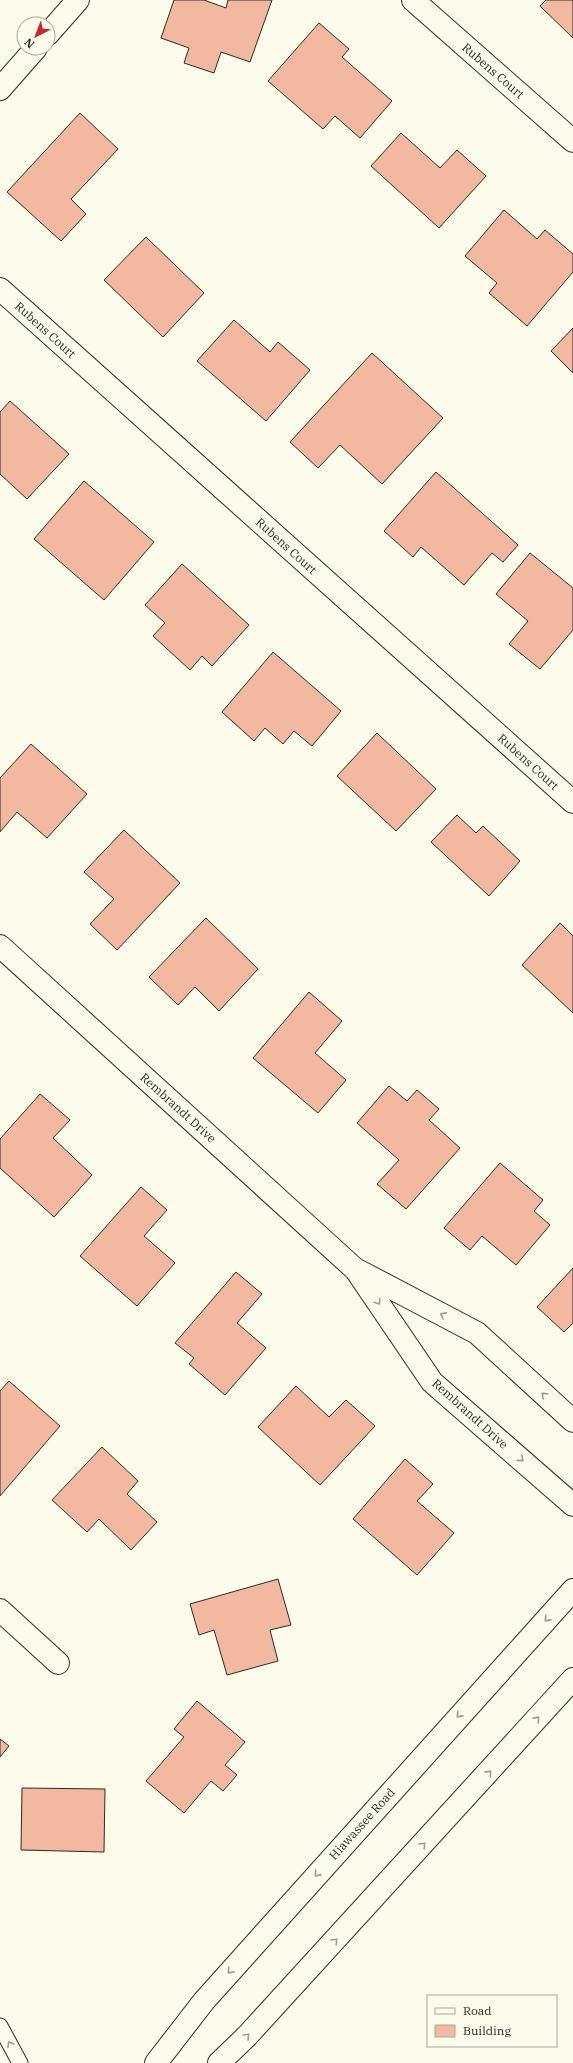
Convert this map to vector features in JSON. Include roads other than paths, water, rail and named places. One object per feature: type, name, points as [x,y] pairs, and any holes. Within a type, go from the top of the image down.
[{"type":"street","points":[[56,25],[78,0]]},
{"type":"street","name":"Rubens Court","points":[[413,0],[573,141]]},
{"type":"street","points":[[0,89],[29,56]]},
{"type":"street","name":"Rubens Court","points":[[0,289],[573,802]]},
{"type":"street","name":"Rembrandt Drive","points":[[0,946],[356,1270],[432,1382],[573,1505]]},
{"type":"street","name":"Rembrandt Drive","points":[[356,1270],[477,1333],[573,1421]]},
{"type":"street","name":"Hiawassee Road","points":[[156,2063],[204,2001],[573,1590]]},
{"type":"street","points":[[0,1610],[58,1663]]},
{"type":"street","points":[[219,2063],[252,2030],[573,1679]]},
{"type":"lane","points":[[0,2026],[20,2063]]}]
